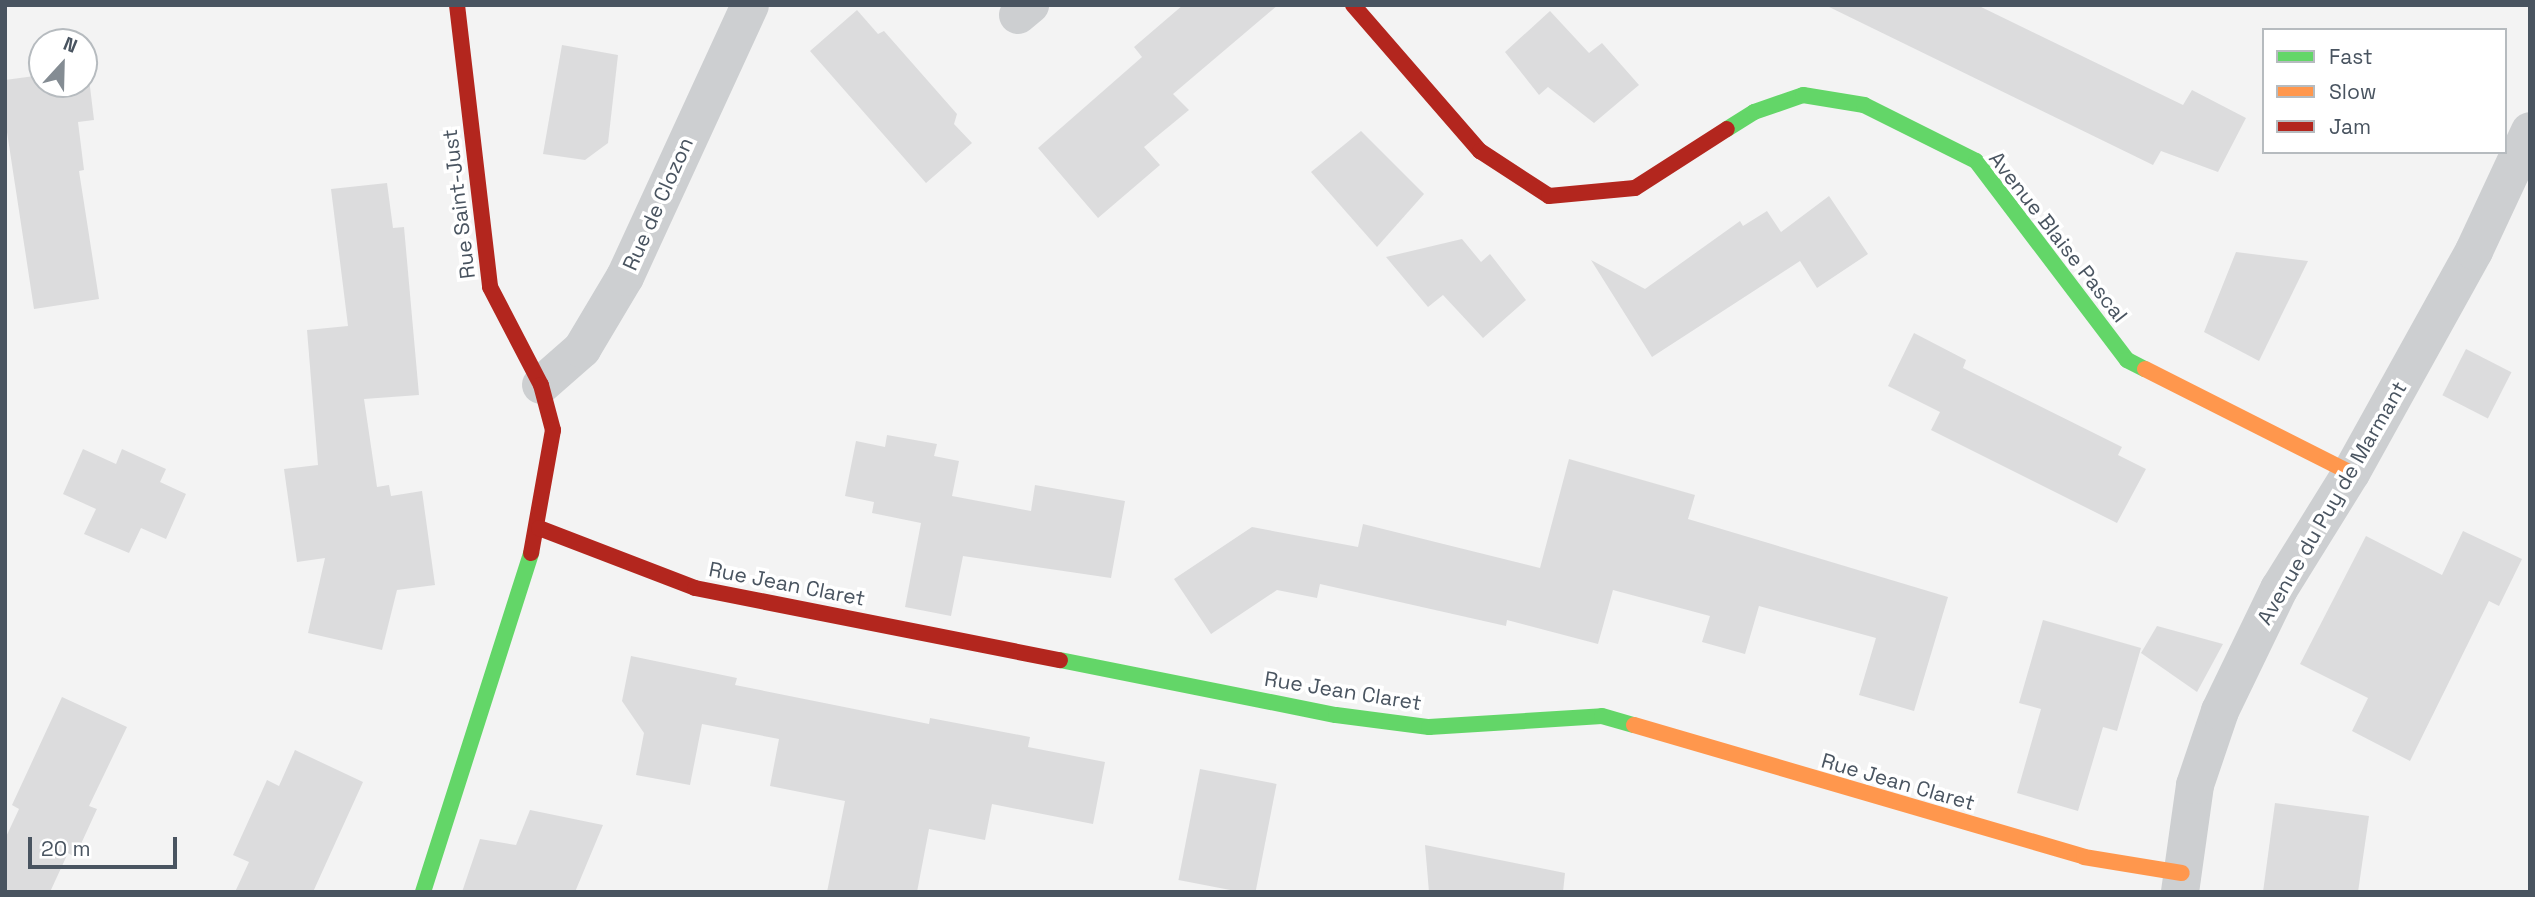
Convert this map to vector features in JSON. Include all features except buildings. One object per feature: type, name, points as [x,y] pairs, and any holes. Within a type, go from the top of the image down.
[{"type":"street","name":"Rue Saint-Just","points":[[423,892],[539,528],[552,430],[541,385],[490,287],[457,5]]},
{"type":"street","name":"Rue de Clozon","points":[[541,385],[583,349],[625,277],[750,5]]},
{"type":"street","name":"Avenue Blaise Pascal","points":[[1353,5],[1480,151],[1549,197],[1635,188],[1755,112],[1803,95],[1864,105],[1976,161],[2127,360],[2351,473]]},
{"type":"street","name":"Avenue du Puy de Marmant","points":[[2181,883],[2195,785],[2220,711],[2279,589],[2351,473],[2474,251],[2530,131]]},
{"type":"street","name":"Rue Jean Claret","points":[[539,528],[695,588],[1336,715],[1429,727],[1602,716],[2181,883]]},
{"type":"traffic: fast","points":[[1727,129],[1754,112],[1803,95],[1864,105],[1976,161],[2127,360],[2145,369]]},
{"type":"traffic: fast","points":[[423,892],[531,553]]},
{"type":"traffic: fast","points":[[1060,660],[1336,715],[1429,727],[1602,716],[1634,725]]},
{"type":"traffic: slow","points":[[2145,369],[2351,473]]},
{"type":"traffic: slow","points":[[1634,725],[2084,857],[2182,873]]},
{"type":"traffic: jam","points":[[457,5],[490,287],[541,385],[553,430],[531,553]]},
{"type":"traffic: jam","points":[[1353,5],[1480,151],[1549,196],[1635,188],[1727,129]]},
{"type":"traffic: jam","points":[[539,528],[695,588],[1060,660]]}]
